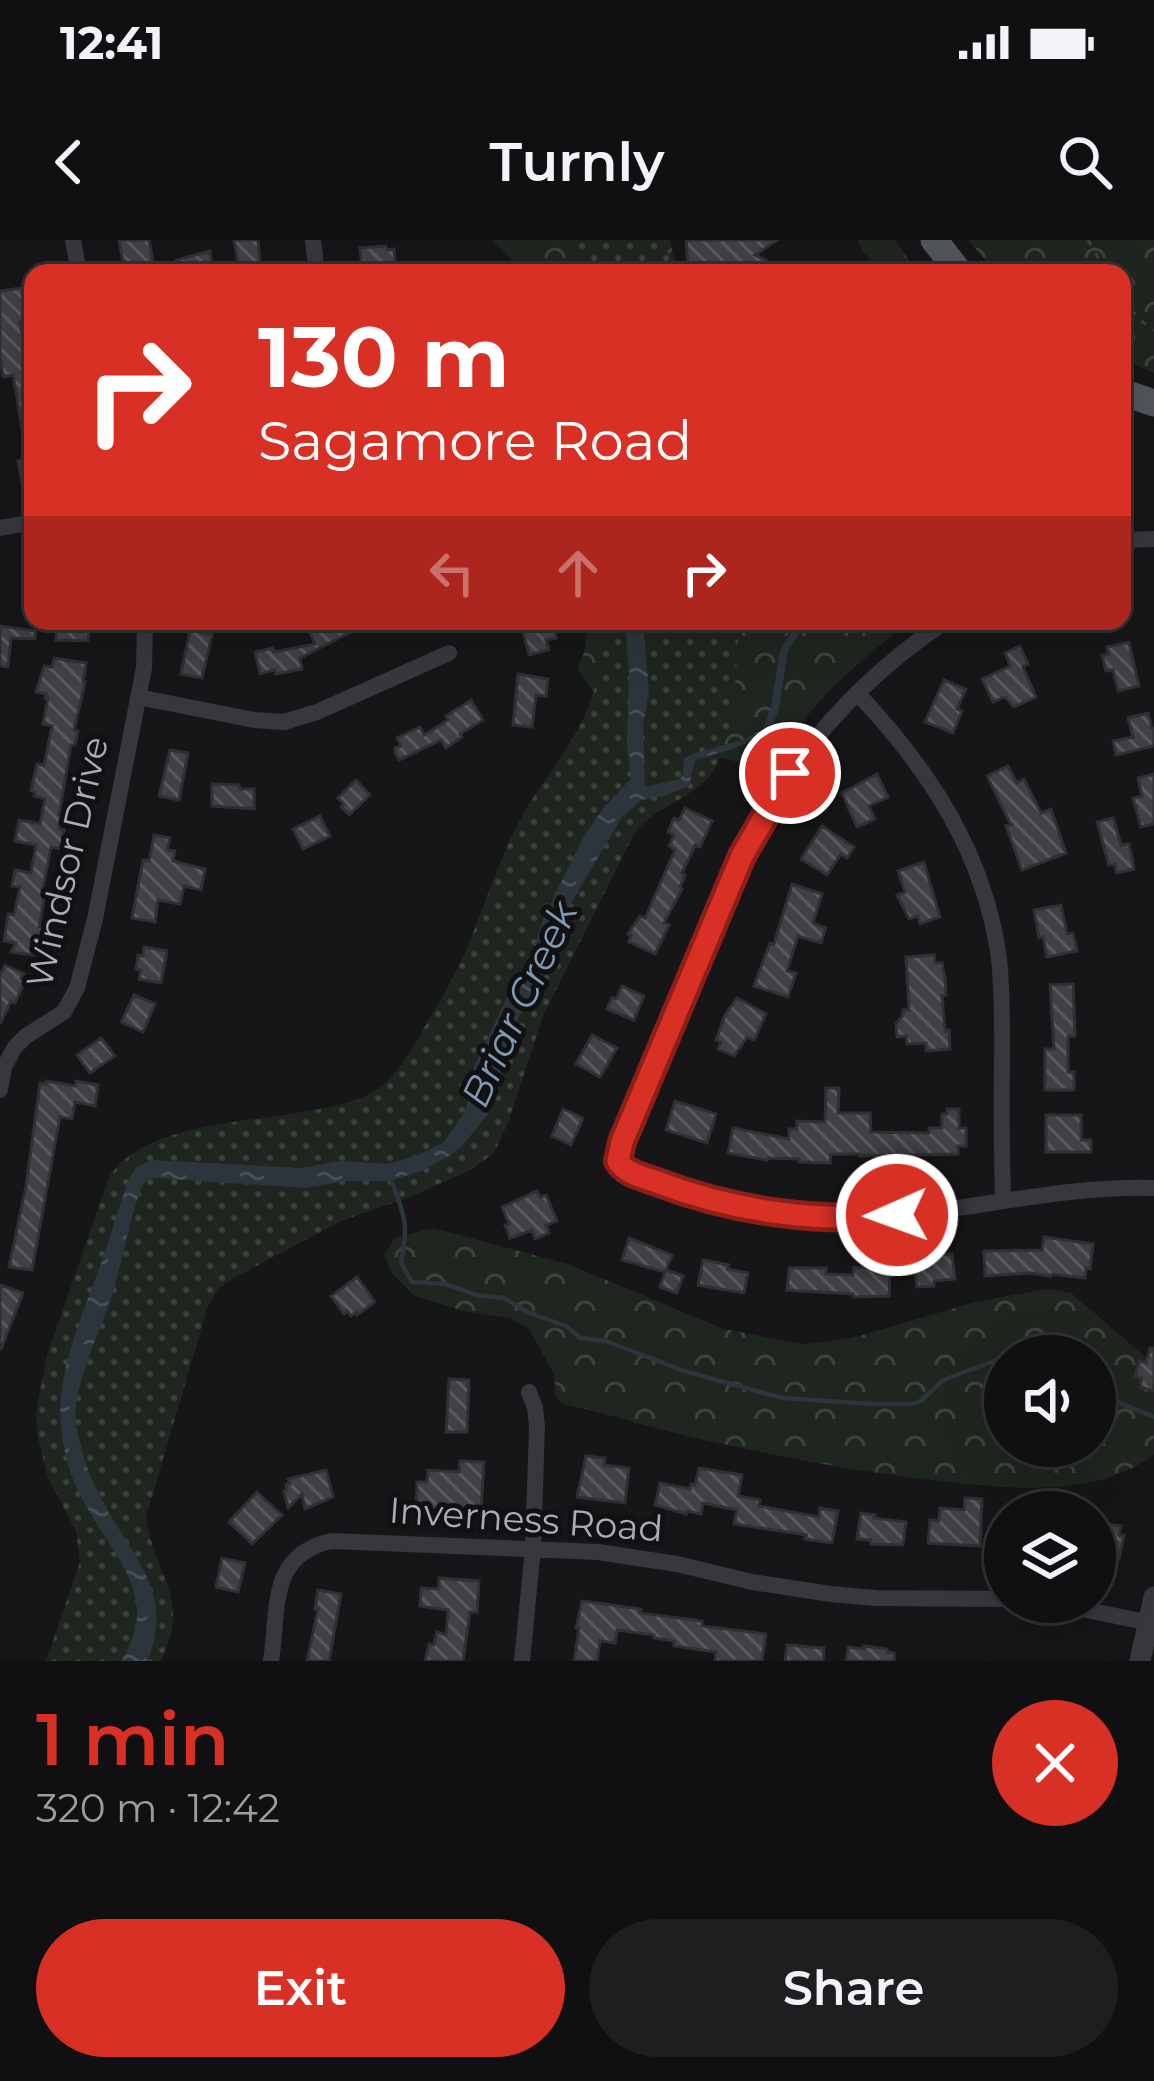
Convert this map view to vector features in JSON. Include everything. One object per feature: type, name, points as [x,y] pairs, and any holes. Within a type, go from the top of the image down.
[{"type":"main road","points":[[934,240],[953,264]]},
{"type":"street","name":"Windsor Drive","points":[[0,1090],[4,1067],[15,1047],[64,1012],[77,988],[146,657],[145,630]]},
{"type":"street","points":[[934,630],[858,694],[800,759],[749,842],[622,1142],[618,1163],[625,1170],[704,1198],[815,1216],[874,1217],[1083,1189],[1154,1188]]},
{"type":"street","points":[[138,697],[254,721],[284,722],[448,653]]},
{"type":"street","points":[[858,694],[905,746],[942,799],[969,853],[987,906],[1002,994],[1003,1200]]},
{"type":"street","points":[[522,1661],[533,1548],[537,1426],[529,1392]]},
{"type":"street","name":"Inverness Road","points":[[272,1661],[282,1577],[291,1562],[316,1544],[353,1540],[638,1557],[831,1594],[984,1599]]},
{"type":"street","points":[[1140,1661],[1154,1597]]},
{"type":"street","points":[[1116,1616],[1151,1623]]},
{"type":"path","points":[[1131,309],[1154,330]]},
{"type":"green space","points":[[492,240],[670,240],[678,264],[517,264]]},
{"type":"green space","points":[[564,240],[662,240],[674,264],[576,264]]},
{"type":"green space","points":[[857,240],[895,240],[912,264],[874,264]]},
{"type":"green space","points":[[968,240],[1154,240],[1154,373],[1131,364],[1131,264],[989,264]]},
{"type":"green space","points":[[588,630],[898,630],[830,690],[780,756],[764,764],[726,759],[627,722],[593,691],[577,668]]},
{"type":"green space","points":[[606,630],[739,630],[728,731],[713,770],[702,784],[634,834],[543,1016],[494,1153],[469,1171],[341,1221],[217,1291],[208,1306],[146,1517],[172,1602],[170,1639],[161,1661],[46,1661],[80,1562],[76,1531],[48,1478],[36,1411],[47,1355],[109,1177],[129,1156],[157,1140],[226,1123],[335,1106],[365,1096],[392,1076],[455,973],[506,849],[583,719],[599,672]]},
{"type":"green space","points":[[433,1228],[568,1264],[724,1329],[804,1344],[852,1338],[975,1302],[1048,1289],[1071,1293],[1154,1364],[1154,1455],[1130,1469],[1075,1485],[988,1486],[789,1458],[563,1404],[556,1397],[554,1374],[529,1329],[510,1318],[463,1311],[413,1295],[392,1273],[384,1255],[395,1238]]},
{"type":"water","name":"Briar Creek","points":[[626,630],[644,630],[649,692],[643,724],[645,787],[680,779],[684,759],[690,755],[763,729],[780,650],[793,630],[802,630],[788,650],[779,709],[769,731],[695,760],[689,786],[641,800],[622,817],[573,900],[539,983],[518,1018],[489,1113],[462,1146],[424,1170],[389,1181],[346,1181],[306,1188],[157,1178],[142,1186],[76,1410],[90,1474],[153,1596],[155,1637],[147,1661],[121,1661],[137,1617],[136,1598],[130,1579],[73,1480],[60,1413],[72,1345],[129,1179],[136,1168],[151,1160],[302,1168],[339,1161],[389,1164],[444,1142],[466,1110],[474,1067],[531,957],[543,919],[584,836],[631,779]]},
{"type":"building","points":[[119,240],[149,240],[153,264],[123,264]]},
{"type":"building","points":[[234,240],[258,240],[260,264],[221,264],[238,262]]},
{"type":"building","points":[[686,240],[777,240],[755,255],[766,260],[764,264],[688,264]]},
{"type":"building","points":[[360,248],[394,249],[395,263],[362,264]]},
{"type":"building","points":[[210,251],[212,264],[177,264],[176,260]]},
{"type":"building","points":[[22,288],[24,292],[22,429],[13,375],[3,377],[0,291]]},
{"type":"building","points":[[24,460],[24,493],[18,461]]},
{"type":"building","points":[[0,626],[35,631],[35,639],[11,638],[8,667],[0,666]]},
{"type":"building","points":[[57,630],[89,630],[88,641],[56,640]]},
{"type":"building","points":[[190,630],[212,635],[202,678],[181,674]]},
{"type":"building","points":[[309,630],[355,630],[300,658],[302,669],[260,674],[255,652],[315,644]]},
{"type":"building","points":[[522,630],[554,630],[556,638],[546,640],[549,650],[529,655]]},
{"type":"building","points":[[1129,642],[1139,686],[1118,691],[1113,670],[1106,671],[1102,655],[1109,654],[1107,647]]},
{"type":"building","points":[[1020,646],[1036,697],[1014,707],[1005,697],[993,702],[982,679],[1010,666],[1005,653]]},
{"type":"building","points":[[54,658],[86,663],[85,682],[59,815],[59,829],[64,830],[61,849],[51,847],[42,893],[39,927],[46,928],[43,947],[35,946],[34,955],[11,952],[16,943],[4,941],[8,914],[14,915],[20,887],[12,886],[15,870],[31,873],[36,845],[15,841],[19,820],[40,824],[45,799],[31,791],[37,764],[44,765],[52,726],[43,724],[48,698],[36,692],[44,666],[52,667]]},
{"type":"building","points":[[518,674],[548,679],[546,696],[536,695],[532,727],[513,725]]},
{"type":"building","points":[[944,680],[966,689],[953,733],[925,722]]},
{"type":"building","points":[[471,700],[483,720],[446,748],[441,740],[399,760],[397,738],[420,727],[424,735]]},
{"type":"building","points":[[1148,713],[1154,746],[1116,755],[1113,741],[1133,737],[1128,718]]},
{"type":"building","points":[[170,750],[188,753],[179,800],[159,796]]},
{"type":"building","points":[[1008,766],[1017,783],[1024,779],[1041,813],[1051,809],[1066,853],[1022,870],[1006,826],[1011,825],[987,776]]},
{"type":"building","points":[[877,774],[888,797],[869,806],[875,819],[857,827],[842,793]]},
{"type":"building","points":[[1154,774],[1154,824],[1141,827],[1133,798],[1142,796],[1138,778]]},
{"type":"building","points":[[356,780],[370,795],[349,815],[338,798]]},
{"type":"building","points":[[212,784],[254,789],[254,809],[212,806]]},
{"type":"building","points":[[685,808],[712,821],[682,873],[682,889],[655,954],[629,942],[628,934],[640,916],[645,918],[675,850],[669,846],[674,835],[668,832]]},
{"type":"building","points":[[320,816],[330,836],[303,849],[293,829]]},
{"type":"building","points":[[1113,818],[1121,845],[1129,844],[1134,869],[1117,873],[1115,864],[1109,865],[1097,822]]},
{"type":"building","points":[[822,826],[854,847],[847,858],[841,854],[827,875],[801,859]]},
{"type":"building","points":[[154,835],[170,838],[167,850],[175,851],[173,861],[205,869],[201,890],[184,886],[180,904],[158,900],[155,922],[132,918],[143,860],[149,861]]},
{"type":"building","points":[[924,862],[940,917],[920,924],[918,916],[909,919],[897,895],[905,892],[898,871]]},
{"type":"building","points":[[792,884],[822,894],[813,923],[826,928],[821,943],[798,936],[787,971],[796,973],[788,997],[754,986],[770,943],[774,944]]},
{"type":"building","points":[[1061,905],[1067,934],[1073,933],[1077,951],[1047,957],[1034,910]]},
{"type":"building","points":[[144,947],[167,951],[161,983],[139,979],[138,955],[143,956]]},
{"type":"building","points":[[934,955],[935,963],[942,963],[945,978],[946,995],[942,996],[950,1049],[926,1051],[926,1043],[907,1044],[906,1036],[897,1037],[896,1024],[903,1010],[909,1010],[906,957]]},
{"type":"building","points":[[5,965],[24,974],[21,979],[25,981],[0,1024],[0,975]]},
{"type":"building","points":[[1073,984],[1075,1036],[1068,1036],[1068,1072],[1074,1072],[1074,1090],[1045,1090],[1045,1049],[1054,1049],[1050,985]]},
{"type":"building","points":[[622,986],[644,996],[634,1020],[607,1009]]},
{"type":"building","points":[[134,995],[155,1004],[143,1032],[121,1022]]},
{"type":"building","points":[[737,998],[766,1014],[754,1040],[747,1037],[734,1056],[718,1049],[721,1042],[716,1040]]},
{"type":"building","points":[[592,1035],[617,1048],[600,1077],[576,1064]]},
{"type":"building","points":[[101,1038],[115,1056],[90,1073],[77,1055]]},
{"type":"building","points":[[40,1083],[98,1085],[95,1106],[75,1102],[72,1119],[60,1117],[32,1270],[9,1267]]},
{"type":"building","points":[[826,1088],[839,1088],[838,1113],[870,1113],[871,1132],[929,1133],[929,1128],[942,1128],[947,1109],[959,1109],[966,1146],[958,1146],[958,1154],[831,1154],[830,1163],[728,1153],[733,1128],[789,1139],[789,1129],[797,1129],[797,1121],[825,1122]]},
{"type":"building","points":[[675,1101],[716,1114],[707,1143],[666,1130]]},
{"type":"building","points":[[563,1109],[583,1118],[571,1145],[552,1136]]},
{"type":"building","points":[[1046,1115],[1081,1115],[1081,1140],[1091,1140],[1091,1152],[1046,1152]]},
{"type":"building","points":[[537,1191],[540,1197],[546,1195],[557,1221],[546,1225],[549,1233],[535,1239],[532,1230],[510,1238],[502,1207]]},
{"type":"building","points":[[1044,1237],[1093,1244],[1085,1278],[1030,1273],[985,1276],[984,1251],[1042,1250]]},
{"type":"building","points":[[629,1238],[672,1255],[666,1270],[683,1276],[677,1293],[660,1287],[665,1272],[622,1260]]},
{"type":"building","points":[[952,1254],[955,1279],[917,1287],[914,1258]]},
{"type":"building","points":[[703,1260],[748,1273],[744,1293],[698,1285]]},
{"type":"building","points":[[854,1267],[890,1272],[889,1296],[787,1290],[789,1268],[826,1268],[826,1274],[853,1275]]},
{"type":"building","points":[[357,1277],[375,1302],[351,1316],[331,1296]]},
{"type":"building","points":[[0,1285],[23,1293],[1,1349],[0,1349]]},
{"type":"building","points":[[1154,1348],[1154,1391],[1140,1387],[1142,1378],[1135,1376]]},
{"type":"building","points":[[449,1379],[469,1380],[467,1432],[446,1432]]},
{"type":"building","points":[[586,1456],[605,1458],[604,1465],[629,1468],[625,1503],[577,1497]]},
{"type":"building","points":[[460,1461],[484,1462],[481,1511],[416,1509],[417,1482],[427,1482],[428,1470],[459,1472]]},
{"type":"building","points":[[699,1468],[742,1475],[738,1496],[760,1500],[759,1506],[819,1517],[820,1508],[838,1511],[832,1543],[734,1524],[737,1510],[703,1503],[701,1514],[686,1514],[655,1505],[660,1483],[690,1489]]},
{"type":"building","points":[[326,1470],[333,1497],[305,1509],[302,1494],[288,1508],[284,1491],[288,1479]]},
{"type":"building","points":[[257,1492],[282,1515],[252,1544],[229,1522]]},
{"type":"building","points":[[965,1498],[982,1499],[980,1546],[928,1543],[930,1520],[939,1521],[940,1508],[964,1510]]},
{"type":"building","points":[[861,1513],[906,1522],[903,1545],[857,1539]]},
{"type":"building","points":[[1116,1525],[1121,1526],[1119,1535],[1124,1535],[1119,1559]]},
{"type":"building","points":[[222,1558],[245,1563],[238,1592],[216,1587]]},
{"type":"building","points":[[439,1578],[479,1581],[477,1612],[470,1612],[463,1661],[425,1661],[437,1632],[446,1635],[448,1610],[420,1606],[421,1588],[439,1589]]},
{"type":"building","points":[[318,1590],[341,1594],[329,1661],[307,1661],[318,1609]]},
{"type":"building","points":[[582,1601],[766,1634],[762,1661],[715,1661],[716,1652],[617,1630],[615,1643],[600,1641],[597,1661],[574,1661]]},
{"type":"building","points":[[787,1645],[824,1648],[823,1661],[785,1661]]},
{"type":"building","points":[[848,1647],[887,1649],[894,1653],[894,1661],[846,1661]]},
{"type":"waterway","points":[[391,1179],[404,1220],[401,1263],[412,1282],[446,1284],[476,1295],[504,1298],[566,1326],[580,1338],[606,1341],[684,1371],[782,1398],[913,1404],[943,1380],[984,1365]]},
{"type":"waterway","points":[[1116,1402],[1154,1417]]},
{"type":"route","points":[[790,773],[742,856],[618,1161],[625,1170],[726,1203],[815,1216],[897,1215]]}]
